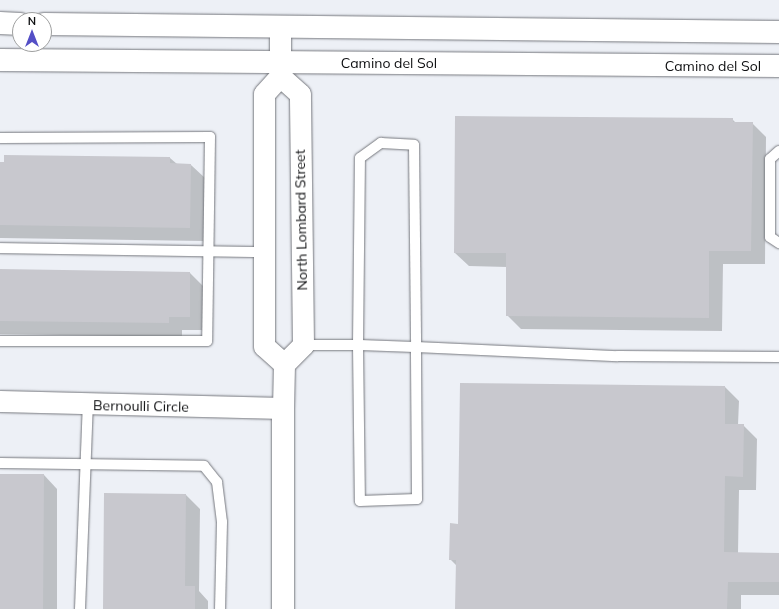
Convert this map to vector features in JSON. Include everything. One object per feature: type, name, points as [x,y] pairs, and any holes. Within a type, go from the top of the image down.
[{"type":"street","points":[[0,23],[12,24]]},
{"type":"street","points":[[52,24],[779,32]]},
{"type":"street","points":[[280,27],[280,69],[264,94],[264,346],[284,364]]},
{"type":"street","name":"Camino del Sol","points":[[0,60],[280,69],[779,66]]},
{"type":"street","name":"North Lombard Street","points":[[280,69],[300,94],[303,345]]},
{"type":"street","points":[[283,609],[284,364],[303,345]]},
{"type":"street","name":"Bernoulli Circle","points":[[0,401],[88,405],[283,408]]},
{"type":"lane","points":[[0,138],[210,137],[207,341],[0,342]]},
{"type":"lane","points":[[381,143],[414,145],[417,498],[360,501],[358,346],[360,158],[381,143]]},
{"type":"lane","points":[[779,151],[770,159],[770,237],[779,243]]},
{"type":"lane","points":[[0,248],[264,252]]},
{"type":"lane","points":[[303,345],[416,347],[618,356],[779,357]]},
{"type":"lane","points":[[80,609],[88,405]]},
{"type":"lane","points":[[0,463],[204,466],[217,482],[222,522],[220,609]]},
{"type":"building","points":[[455,116],[733,118],[733,122],[753,122],[751,251],[709,251],[709,318],[506,316],[506,253],[454,253]]},
{"type":"building","points":[[4,155],[170,157],[170,163],[191,164],[190,228],[0,225],[0,162],[4,162]]},
{"type":"building","points":[[0,269],[190,272],[190,317],[169,317],[169,323],[0,321]]},
{"type":"building","points":[[460,383],[725,386],[725,424],[744,424],[743,477],[725,476],[724,552],[779,553],[779,582],[728,582],[727,609],[455,609],[456,560],[449,560],[450,523],[458,524]]},
{"type":"building","points":[[0,474],[44,474],[43,609],[0,609]]},
{"type":"building","points":[[104,493],[186,494],[185,586],[195,586],[195,609],[103,609]]}]
